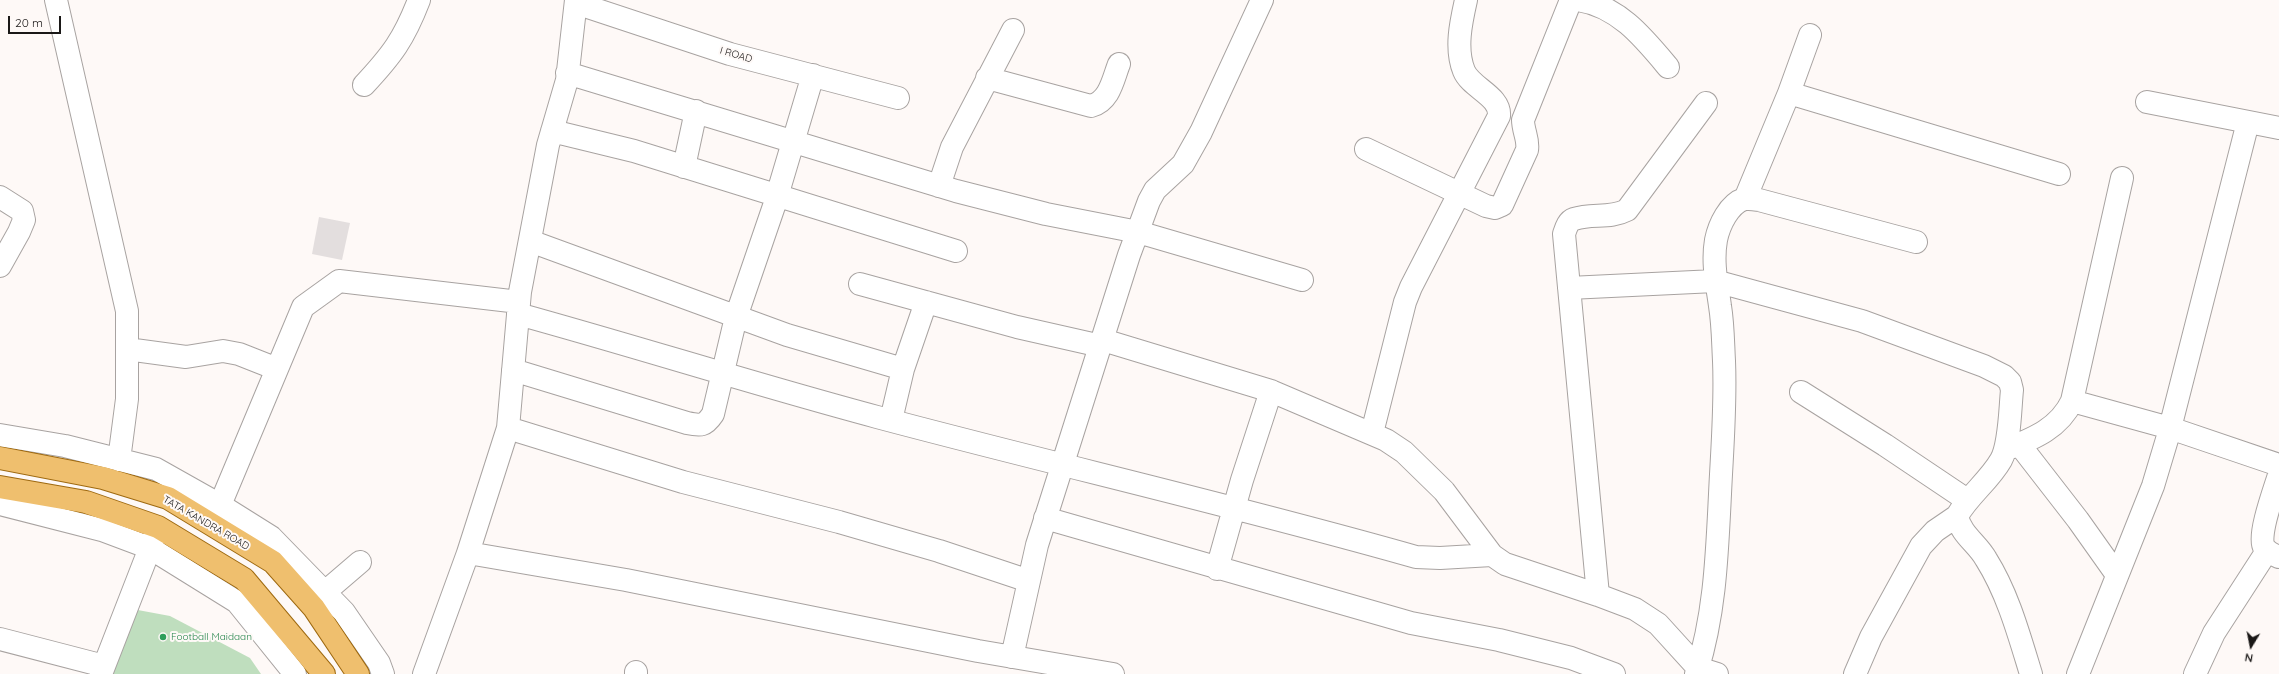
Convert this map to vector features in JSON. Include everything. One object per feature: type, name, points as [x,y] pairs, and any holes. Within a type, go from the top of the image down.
[{"type":"main road","name":"TATA KANDRA ROAD","points":[[0,458],[102,478],[168,498],[273,562],[319,600],[358,674]]},
{"type":"main road","points":[[0,487],[86,502],[158,527],[244,579],[324,674]]},
{"type":"street","points":[[56,0],[127,311],[127,399],[118,460]]},
{"type":"street","points":[[364,85],[392,55],[404,36],[419,0]]},
{"type":"street","points":[[1012,657],[1029,580],[1045,518],[1138,232],[1155,190],[1184,164],[1201,132],[1262,0]]},
{"type":"street","points":[[1372,433],[1405,302],[1420,266],[1460,193],[1499,116],[1500,110],[1496,103],[1470,80],[1464,72],[1461,62],[1459,32],[1466,0]]},
{"type":"street","points":[[1366,149],[1486,206],[1495,208],[1502,204],[1529,143],[1523,127],[1523,120],[1571,0]]},
{"type":"street","points":[[1578,0],[1596,4],[1638,30],[1668,67]]},
{"type":"street","points":[[424,674],[468,553],[508,428],[518,308],[552,131],[568,72],[576,1]]},
{"type":"street","name":"I ROAD","points":[[576,1],[730,54],[898,98]]},
{"type":"street","points":[[939,186],[952,147],[1013,30]]},
{"type":"street","points":[[1745,199],[1789,92],[1810,35]]},
{"type":"street","points":[[987,78],[1091,106],[1098,104],[1105,98],[1119,64]]},
{"type":"street","points":[[568,72],[939,186],[1046,214],[1138,232],[1302,280]]},
{"type":"street","points":[[512,370],[700,426],[706,424],[712,414],[736,317],[777,195],[813,75]]},
{"type":"street","points":[[1789,92],[2059,174]]},
{"type":"street","points":[[2147,102],[2279,128]]},
{"type":"street","points":[[1598,595],[1564,234],[1566,225],[1573,219],[1619,215],[1627,210],[1706,103]]},
{"type":"street","points":[[684,167],[696,111]]},
{"type":"street","points":[[2078,674],[2153,486],[2170,428],[2248,122]]},
{"type":"street","points":[[552,131],[634,151],[956,251]]},
{"type":"street","points":[[1855,674],[1871,637],[1921,546],[1935,531],[1962,508],[2012,447],[2052,427],[2066,414],[2072,401],[2122,178]]},
{"type":"street","points":[[0,197],[22,211],[24,220],[0,266]]},
{"type":"street","points":[[1704,672],[1713,603],[1724,422],[1724,362],[1720,307],[1715,282],[1716,239],[1722,222],[1733,206],[1745,199],[1759,200],[1916,242]]},
{"type":"street","points":[[530,241],[736,317],[903,369]]},
{"type":"street","points":[[220,505],[303,307],[339,281],[518,308],[723,374],[891,420],[1235,507],[1416,557],[1440,558],[1492,555]]},
{"type":"street","points":[[1569,288],[1715,282],[1862,321],[1984,366],[2004,376],[2010,382],[2012,390],[2012,447],[2078,520],[2117,575]]},
{"type":"street","points":[[860,284],[1017,327],[1102,343],[1271,391],[1372,433],[1404,452],[1444,491],[1492,555],[1505,564],[1635,609],[1658,624],[1704,672]]},
{"type":"street","points":[[891,420],[903,369],[926,302]]},
{"type":"street","points":[[127,349],[186,357],[223,351],[239,354],[277,369]]},
{"type":"street","points":[[1217,569],[1271,391]]},
{"type":"street","points":[[1800,392],[1885,445],[1962,508]]},
{"type":"street","points":[[2072,401],[2170,428],[2279,465]]},
{"type":"street","points":[[508,428],[683,482],[839,522],[939,551],[1029,580]]},
{"type":"street","points":[[0,435],[65,446],[156,469],[179,480],[220,505],[271,537],[319,600],[344,612],[379,663],[383,674]]},
{"type":"street","points":[[2195,674],[2214,632],[2273,554],[2263,546],[2262,536],[2279,475]]},
{"type":"street","points":[[168,498],[179,480]]},
{"type":"street","points":[[0,504],[102,530],[150,548],[237,602],[295,674]]},
{"type":"street","points":[[1962,508],[1959,524],[1986,557],[2002,588],[2031,674]]},
{"type":"street","points":[[1045,518],[1217,569],[1336,600],[1411,623],[1499,640],[1571,658],[1614,674]]},
{"type":"street","points":[[0,639],[102,670],[158,527]]},
{"type":"street","points":[[468,553],[626,580],[1012,657],[1113,674]]},
{"type":"street","points":[[319,600],[360,562]]},
{"type":"green space","name":"Football Maidaan","points":[[127,608],[170,616],[250,658],[261,674],[101,674]]},
{"type":"building","points":[[319,217],[350,223],[342,260],[312,254]]},
{"type":"place","name":"Football Maidaan","points":[[163,637]]}]
